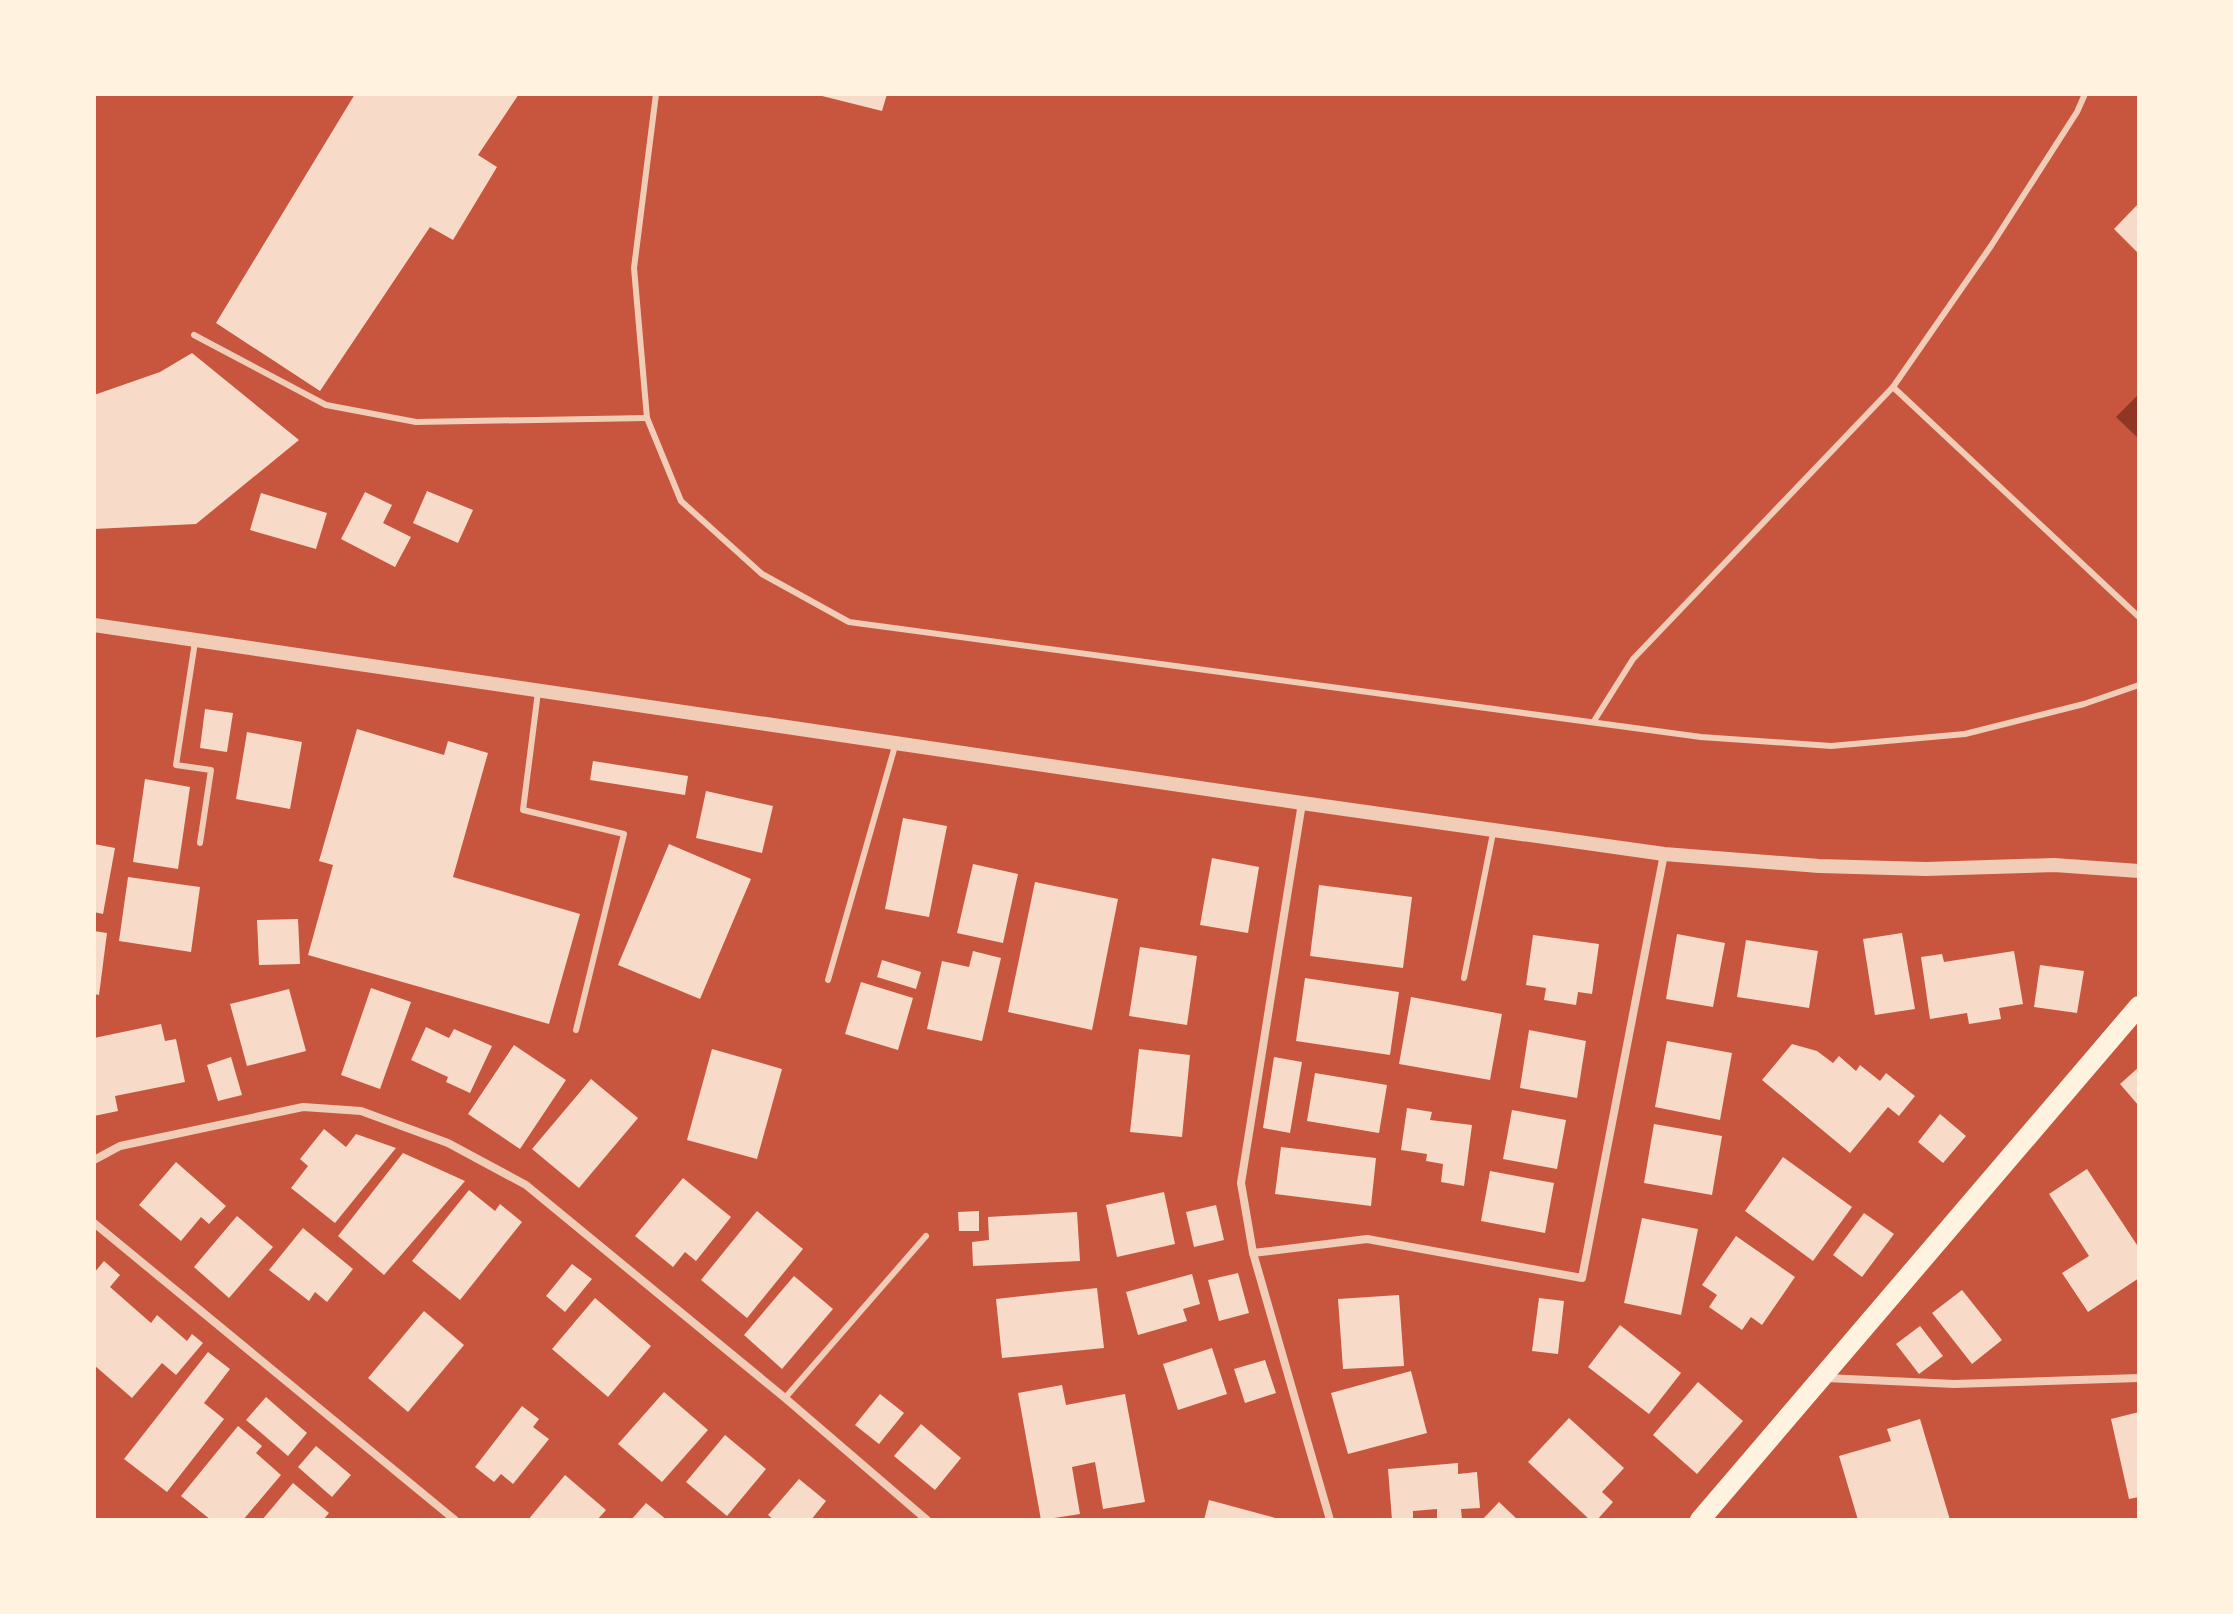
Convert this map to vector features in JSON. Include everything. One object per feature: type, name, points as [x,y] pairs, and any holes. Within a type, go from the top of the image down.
[{"type":"main road","points":[[1700,1520],[2139,1006]]},
{"type":"street","points":[[94,625],[1664,854],[1819,866],[1926,869],[2054,865],[2139,871]]},
{"type":"street","points":[[1302,803],[1241,1183],[1253,1253],[1330,1520]]},
{"type":"street","points":[[1253,1253],[1367,1239],[1582,1278],[1664,854]]},
{"type":"street","points":[[94,1160],[120,1146],[303,1107],[361,1111],[448,1143],[526,1185],[785,1398],[927,1520]]},
{"type":"street","points":[[94,1223],[455,1520]]},
{"type":"street","points":[[1821,1378],[1954,1384],[2139,1378]]},
{"type":"lane","points":[[656,94],[634,268],[647,418],[681,501],[762,574],[849,622],[1701,737],[1831,746],[1965,734],[2084,704],[2139,685]]},
{"type":"lane","points":[[1594,721],[1633,659],[1893,387],[1991,246],[2077,112],[2085,94]]},
{"type":"lane","points":[[194,335],[326,405],[386,417],[416,422],[647,418]]},
{"type":"lane","points":[[1893,387],[2139,617]]},
{"type":"lane","points":[[195,642],[176,765],[211,770],[200,843]]},
{"type":"lane","points":[[539,691],[523,810],[624,834],[576,1030]]},
{"type":"lane","points":[[828,980],[896,742]]},
{"type":"lane","points":[[1464,978],[1493,830]]},
{"type":"lane","points":[[785,1398],[926,1236]]},
{"type":"shaded area","points":[[2139,394],[2139,439],[2116,417]]},
{"type":"building","points":[[355,94],[519,94],[478,155],[497,167],[453,240],[430,227],[320,391],[216,323]]},
{"type":"building","points":[[814,94],[887,94],[882,111]]},
{"type":"building","points":[[2139,203],[2139,254],[2114,229]]},
{"type":"building","points":[[192,353],[299,440],[196,524],[94,529],[94,395],[160,372]]},
{"type":"building","points":[[427,491],[473,510],[458,543],[413,523]]},
{"type":"building","points":[[365,492],[392,505],[383,523],[411,537],[395,567],[341,539]]},
{"type":"building","points":[[261,493],[327,513],[316,549],[250,530]]},
{"type":"building","points":[[205,709],[233,713],[227,752],[200,748]]},
{"type":"building","points":[[357,729],[444,755],[448,741],[488,753],[453,877],[580,914],[549,1024],[308,955],[333,865],[319,861]]},
{"type":"building","points":[[247,732],[302,742],[290,809],[236,799]]},
{"type":"building","points":[[593,761],[688,776],[685,795],[590,780]]},
{"type":"building","points":[[145,779],[190,787],[178,869],[133,862]]},
{"type":"building","points":[[706,791],[773,806],[762,853],[696,838]]},
{"type":"building","points":[[903,818],[947,826],[929,917],[885,909]]},
{"type":"building","points":[[94,844],[115,848],[103,914],[94,912]]},
{"type":"building","points":[[669,844],[751,879],[700,999],[618,965]]},
{"type":"building","points":[[1212,858],[1259,867],[1248,933],[1200,925]]},
{"type":"building","points":[[973,864],[1018,874],[1003,943],[957,933]]},
{"type":"building","points":[[128,877],[200,887],[191,952],[119,941]]},
{"type":"building","points":[[1035,882],[1118,899],[1092,1030],[1008,1012]]},
{"type":"building","points":[[1319,885],[1412,897],[1403,968],[1310,956]]},
{"type":"building","points":[[298,919],[300,964],[259,965],[257,920]]},
{"type":"building","points":[[94,931],[107,933],[99,995],[94,994]]},
{"type":"building","points":[[1902,933],[1915,1009],[1875,1015],[1863,939]]},
{"type":"building","points":[[1677,934],[1725,943],[1713,1007],[1666,999]]},
{"type":"building","points":[[1533,935],[1599,944],[1592,994],[1578,992],[1576,1005],[1544,1000],[1546,988],[1526,985]]},
{"type":"building","points":[[1746,940],[1818,951],[1809,1008],[1737,997]]},
{"type":"building","points":[[1140,947],[1197,956],[1187,1025],[1129,1016]]},
{"type":"building","points":[[973,951],[1001,958],[982,1041],[927,1029],[942,961],[969,967]]},
{"type":"building","points":[[2014,951],[2023,1004],[1999,1008],[2001,1019],[1969,1024],[1967,1013],[1930,1019],[1921,957],[1942,954],[1944,962]]},
{"type":"building","points":[[882,960],[921,972],[916,989],[877,977]]},
{"type":"building","points":[[2040,965],[2084,971],[2077,1013],[2034,1007]]},
{"type":"building","points":[[1305,978],[1399,992],[1390,1055],[1296,1041]]},
{"type":"building","points":[[861,982],[913,998],[898,1050],[845,1034]]},
{"type":"building","points":[[371,988],[411,1002],[380,1089],[341,1075]]},
{"type":"building","points":[[289,989],[306,1051],[247,1066],[230,1004]]},
{"type":"building","points":[[1411,997],[1502,1014],[1490,1080],[1399,1064]]},
{"type":"building","points":[[161,1024],[165,1041],[176,1039],[185,1082],[115,1096],[118,1111],[94,1116],[94,1038]]},
{"type":"building","points":[[426,1027],[449,1038],[454,1029],[492,1046],[470,1093],[446,1082],[448,1077],[411,1060]]},
{"type":"building","points":[[1529,1030],[1586,1041],[1577,1098],[1520,1088]]},
{"type":"building","points":[[1667,1041],[1732,1053],[1720,1120],[1655,1107]]},
{"type":"building","points":[[1792,1044],[1817,1051],[1833,1063],[1839,1056],[1856,1071],[1860,1065],[1880,1081],[1886,1073],[1915,1096],[1899,1116],[1888,1107],[1850,1153],[1762,1080]]},
{"type":"building","points":[[514,1045],[566,1080],[520,1149],[468,1114]]},
{"type":"building","points":[[712,1049],[782,1069],[757,1159],[687,1140]]},
{"type":"building","points":[[1139,1049],[1190,1055],[1182,1137],[1130,1132]]},
{"type":"building","points":[[231,1057],[242,1095],[218,1101],[207,1065]]},
{"type":"building","points":[[1274,1057],[1302,1062],[1290,1133],[1263,1128]]},
{"type":"building","points":[[2139,1067],[2139,1106],[2120,1084]]},
{"type":"building","points":[[1315,1073],[1387,1085],[1379,1133],[1307,1121]]},
{"type":"building","points":[[591,1079],[638,1118],[579,1188],[532,1149]]},
{"type":"building","points":[[1407,1108],[1432,1112],[1430,1120],[1472,1125],[1464,1186],[1441,1182],[1443,1164],[1426,1161],[1427,1154],[1401,1150]]},
{"type":"building","points":[[1512,1110],[1566,1120],[1557,1169],[1503,1159]]},
{"type":"building","points":[[1940,1114],[1966,1136],[1943,1163],[1918,1142]]},
{"type":"building","points":[[1654,1124],[1722,1136],[1712,1195],[1644,1183]]},
{"type":"building","points":[[324,1129],[346,1147],[356,1134],[396,1148],[335,1223],[291,1188],[308,1166],[300,1159]]},
{"type":"building","points":[[1281,1147],[1376,1158],[1371,1206],[1275,1194]]},
{"type":"building","points":[[403,1153],[465,1181],[384,1275],[338,1236]]},
{"type":"building","points":[[1783,1157],[1852,1207],[1813,1261],[1745,1211]]},
{"type":"building","points":[[176,1162],[226,1206],[209,1224],[201,1217],[181,1241],[139,1205]]},
{"type":"building","points":[[2087,1169],[2139,1248],[2139,1278],[2088,1312],[2062,1273],[2089,1256],[2049,1194]]},
{"type":"building","points":[[1490,1171],[1554,1183],[1545,1233],[1481,1221]]},
{"type":"building","points":[[683,1178],[731,1217],[696,1261],[685,1252],[673,1267],[635,1236]]},
{"type":"building","points":[[469,1190],[495,1211],[500,1204],[522,1222],[460,1300],[412,1261]]},
{"type":"building","points":[[1164,1192],[1175,1244],[1117,1257],[1106,1205]]},
{"type":"building","points":[[1216,1205],[1224,1240],[1194,1247],[1186,1212]]},
{"type":"building","points":[[757,1211],[803,1249],[747,1318],[701,1280]]},
{"type":"building","points":[[979,1211],[979,1231],[959,1231],[958,1212]]},
{"type":"building","points":[[1077,1212],[1080,1261],[973,1266],[972,1242],[989,1240],[988,1217]]},
{"type":"building","points":[[1864,1213],[1894,1234],[1862,1277],[1833,1255]]},
{"type":"building","points":[[237,1216],[273,1247],[229,1298],[194,1267]]},
{"type":"building","points":[[1642,1218],[1698,1229],[1681,1315],[1624,1303]]},
{"type":"building","points":[[303,1228],[353,1269],[327,1302],[315,1292],[309,1301],[269,1270]]},
{"type":"building","points":[[1736,1236],[1795,1277],[1762,1325],[1751,1317],[1742,1330],[1709,1307],[1717,1295],[1702,1285]]},
{"type":"building","points":[[104,1261],[120,1275],[110,1287],[151,1323],[157,1315],[187,1341],[192,1334],[203,1343],[176,1375],[162,1363],[132,1398],[94,1365],[94,1273]]},
{"type":"building","points":[[572,1264],[592,1279],[565,1312],[546,1296]]},
{"type":"building","points":[[1238,1273],[1249,1313],[1219,1321],[1208,1280]]},
{"type":"building","points":[[1192,1274],[1200,1304],[1183,1309],[1187,1321],[1138,1335],[1126,1292]]},
{"type":"building","points":[[794,1276],[833,1309],[782,1369],[744,1335]]},
{"type":"building","points":[[1097,1288],[1104,1348],[1002,1358],[996,1299]]},
{"type":"building","points":[[1962,1290],[2002,1340],[1972,1364],[1932,1313]]},
{"type":"building","points":[[1399,1295],[1404,1366],[1343,1369],[1338,1299]]},
{"type":"building","points":[[595,1298],[651,1346],[608,1397],[552,1349]]},
{"type":"building","points":[[1539,1298],[1564,1301],[1558,1354],[1532,1351]]},
{"type":"building","points":[[424,1311],[464,1345],[408,1412],[368,1378]]},
{"type":"building","points":[[1620,1325],[1681,1373],[1649,1414],[1588,1367]]},
{"type":"building","points":[[1920,1326],[1943,1356],[1919,1374],[1896,1344]]},
{"type":"building","points":[[1212,1348],[1227,1394],[1178,1410],[1163,1364]]},
{"type":"building","points":[[208,1352],[230,1369],[204,1403],[224,1419],[167,1492],[124,1459]]},
{"type":"building","points":[[1265,1360],[1276,1393],[1245,1403],[1234,1369]]},
{"type":"building","points":[[1411,1371],[1427,1433],[1348,1454],[1331,1393]]},
{"type":"building","points":[[1698,1382],[1743,1421],[1697,1474],[1653,1435]]},
{"type":"building","points":[[1062,1385],[1066,1405],[1125,1394],[1145,1502],[1103,1509],[1095,1462],[1072,1467],[1080,1514],[1041,1520],[1018,1393]]},
{"type":"building","points":[[664,1392],[708,1430],[662,1482],[618,1444]]},
{"type":"building","points":[[880,1394],[904,1413],[879,1444],[855,1425]]},
{"type":"building","points":[[266,1397],[307,1433],[288,1456],[246,1420]]},
{"type":"building","points":[[522,1406],[539,1419],[533,1427],[549,1439],[513,1484],[501,1474],[494,1482],[475,1467]]},
{"type":"building","points":[[2139,1412],[2139,1497],[2129,1499],[2111,1419]]},
{"type":"building","points":[[1569,1418],[1624,1468],[1602,1492],[1613,1502],[1597,1520],[1590,1520],[1528,1462]]},
{"type":"building","points":[[1920,1419],[1950,1520],[1858,1520],[1839,1456],[1891,1441],[1887,1429]]},
{"type":"building","points":[[921,1424],[961,1458],[935,1490],[894,1456]]},
{"type":"building","points":[[238,1426],[262,1446],[256,1453],[281,1475],[243,1520],[211,1520],[181,1496]]},
{"type":"building","points":[[725,1435],[766,1469],[727,1516],[686,1482]]},
{"type":"building","points":[[316,1446],[351,1475],[332,1497],[298,1467]]},
{"type":"building","points":[[1458,1463],[1458,1474],[1477,1472],[1480,1508],[1461,1509],[1462,1520],[1437,1520],[1437,1509],[1413,1511],[1413,1520],[1392,1520],[1388,1469]]},
{"type":"building","points":[[565,1475],[606,1510],[597,1520],[528,1520]]},
{"type":"building","points":[[799,1479],[826,1501],[811,1520],[774,1520],[768,1515]]},
{"type":"building","points":[[293,1483],[329,1513],[323,1520],[262,1520]]},
{"type":"building","points":[[1209,1500],[1279,1519],[1279,1520],[1204,1520]]},
{"type":"building","points":[[1499,1502],[1518,1520],[1482,1520]]},
{"type":"building","points":[[646,1503],[667,1520],[631,1520]]}]
